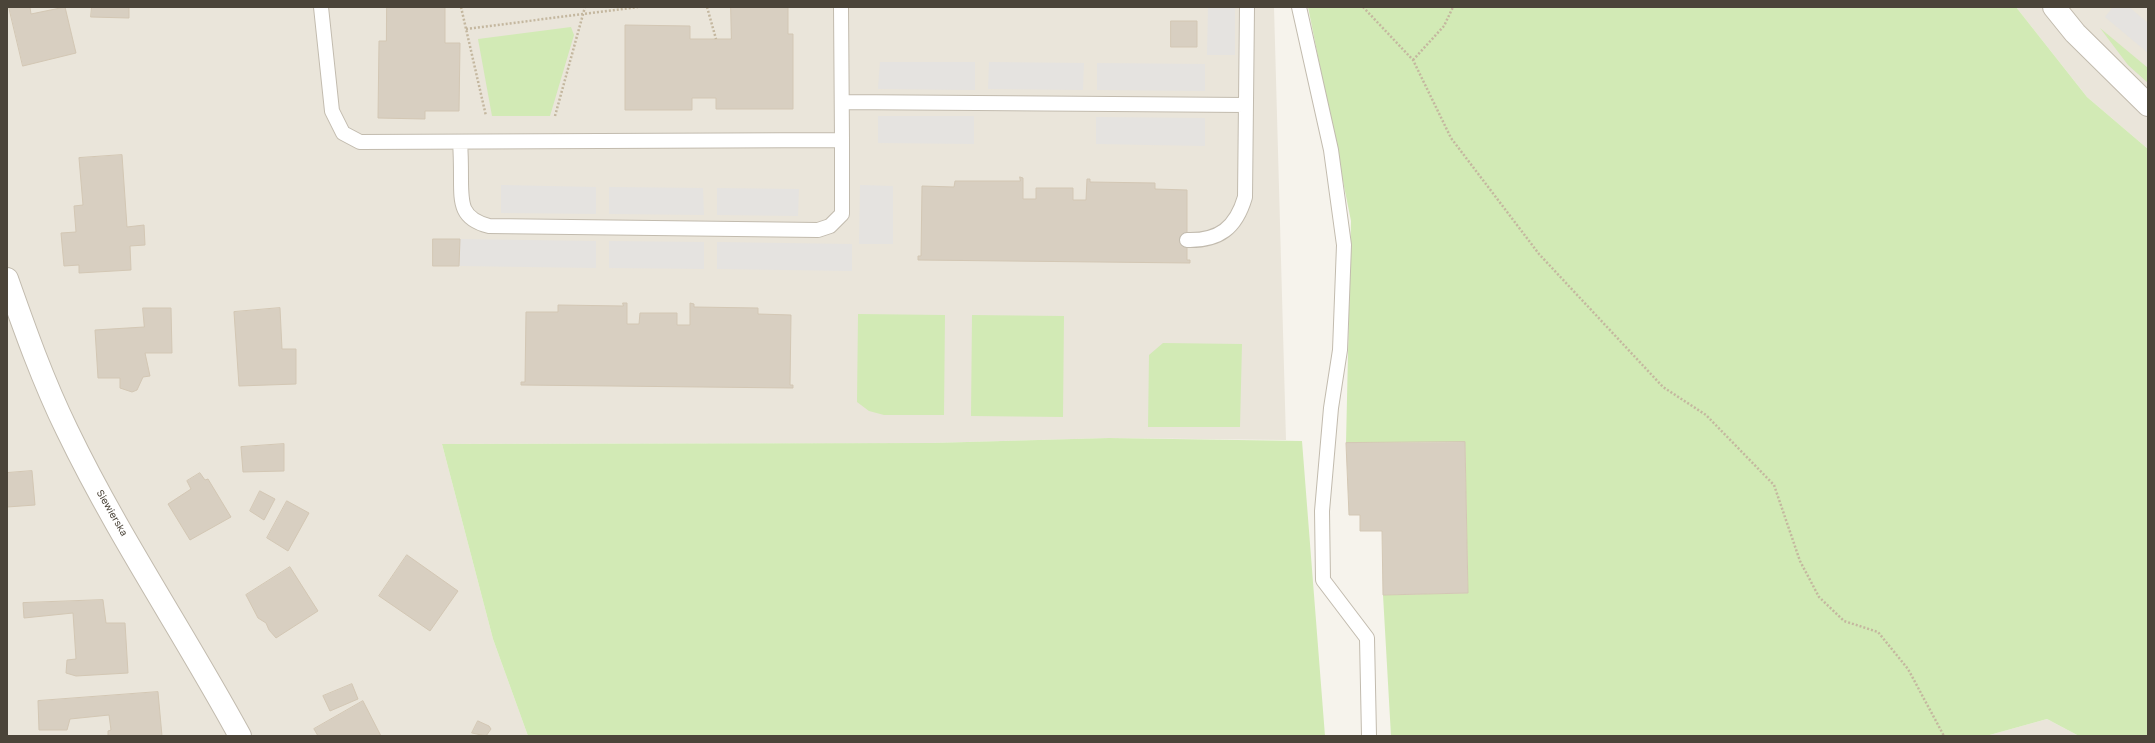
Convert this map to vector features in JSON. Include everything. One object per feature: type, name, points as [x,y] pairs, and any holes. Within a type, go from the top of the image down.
[{"type":"street","points":[[2054,7],[2074,33],[2148,105]]},
{"type":"street","name":"Siewierska","points":[[7,278],[36,362],[67,431],[107,506],[208,677],[240,736]]},
{"type":"lane","points":[[321,7],[332,111],[343,133],[360,142],[842,140]]},
{"type":"lane","points":[[460,142],[461,202],[465,211],[471,218],[484,224],[818,230],[830,226],[842,214],[841,7]]},
{"type":"lane","points":[[1187,240],[1204,240],[1214,237],[1234,221],[1242,209],[1245,197],[1248,7]]},
{"type":"lane","points":[[1299,7],[1331,150],[1344,245],[1340,350],[1331,408],[1322,511],[1323,580],[1367,638],[1369,736]]},
{"type":"lane","points":[[842,102],[1246,105]]},
{"type":"path","points":[[461,7],[492,142]]},
{"type":"path","points":[[582,7],[584,14]]},
{"type":"path","points":[[548,141],[586,7]]},
{"type":"path","points":[[466,29],[638,7]]},
{"type":"path","points":[[707,7],[716,39]]},
{"type":"path","points":[[1363,7],[1413,60],[1451,138],[1539,254],[1663,387],[1706,415],[1774,485],[1800,562],[1819,597],[1844,621],[1878,632],[1908,669],[1944,736]]},
{"type":"path","points":[[1413,60],[1444,26],[1453,7]]},
{"type":"shaded area","points":[[7,7],[1274,7],[1286,440],[1109,438],[932,443],[442,444],[493,639],[528,736],[7,736]]},
{"type":"shaded area","points":[[1208,7],[1235,7],[1235,55],[1207,55]]},
{"type":"shaded area","points":[[2016,7],[2148,7],[2148,149],[2087,97]]},
{"type":"shaded area","points":[[2113,7],[2129,7],[2148,23],[2148,53],[2105,17]]},
{"type":"shaded area","points":[[880,62],[975,62],[975,90],[878,89]]},
{"type":"shaded area","points":[[989,62],[1084,63],[1083,90],[988,89]]},
{"type":"shaded area","points":[[1097,63],[1205,64],[1205,91],[1097,90]]},
{"type":"shaded area","points":[[878,116],[974,116],[974,144],[878,143]]},
{"type":"shaded area","points":[[1096,117],[1205,118],[1205,146],[1096,144]]},
{"type":"shaded area","points":[[501,185],[596,187],[596,214],[501,213]]},
{"type":"shaded area","points":[[860,185],[893,186],[893,244],[859,244]]},
{"type":"shaded area","points":[[609,187],[703,188],[704,215],[609,214]]},
{"type":"shaded area","points":[[717,188],[799,189],[798,216],[717,215]]},
{"type":"shaded area","points":[[460,239],[596,241],[596,268],[459,266]]},
{"type":"shaded area","points":[[609,241],[704,242],[704,269],[609,268]]},
{"type":"shaded area","points":[[717,242],[852,244],[852,271],[717,269]]},
{"type":"shaded area","points":[[2047,719],[2079,736],[1986,736]]},
{"type":"green space","points":[[1308,7],[2016,7],[2087,97],[2148,149],[2148,736],[2079,736],[2047,719],[1986,736],[1391,736],[1383,595],[1468,593],[1465,442],[1346,443],[1351,221]]},
{"type":"green space","points":[[571,27],[574,35],[550,116],[492,116],[478,39]]},
{"type":"green space","points":[[2100,28],[2148,68],[2148,83],[2128,65]]},
{"type":"green space","points":[[858,314],[945,315],[944,415],[884,415],[869,411],[857,402]]},
{"type":"green space","points":[[972,315],[1064,316],[1063,417],[971,416]]},
{"type":"green space","points":[[1163,343],[1242,344],[1240,427],[1148,427],[1149,355]]},
{"type":"green space","points":[[1109,438],[1302,441],[1325,736],[528,736],[493,639],[442,444],[932,443]]},
{"type":"building","points":[[9,7],[30,7],[31,14],[65,7],[76,53],[23,66]]},
{"type":"building","points":[[92,7],[129,7],[129,18],[91,17]]},
{"type":"building","points":[[387,7],[445,7],[445,43],[460,43],[459,111],[425,111],[425,119],[378,118],[379,41],[386,41]]},
{"type":"building","points":[[731,7],[788,7],[788,34],[793,34],[793,109],[716,109],[716,98],[692,98],[692,110],[625,110],[625,25],[690,26],[690,39],[731,39]]},
{"type":"building","points":[[1171,21],[1197,21],[1197,47],[1171,47]]},
{"type":"building","points":[[122,155],[127,227],[144,225],[145,245],[130,246],[131,270],[79,273],[79,265],[64,266],[61,233],[76,232],[74,206],[83,205],[79,158]]},
{"type":"building","points":[[1020,177],[1023,178],[1023,199],[1036,199],[1036,188],[1073,188],[1073,200],[1086,200],[1087,179],[1090,179],[1090,182],[1155,183],[1155,189],[1187,190],[1187,260],[1190,260],[1190,263],[918,260],[918,256],[921,256],[922,186],[954,187],[955,181],[1020,181]]},
{"type":"building","points":[[433,239],[460,239],[459,266],[433,266]]},
{"type":"building","points":[[623,303],[627,303],[627,324],[639,324],[640,313],[677,313],[677,325],[690,325],[690,303],[694,304],[694,307],[758,308],[758,314],[791,315],[790,385],[793,385],[793,388],[521,385],[521,382],[525,382],[526,312],[558,312],[558,305],[623,306]]},
{"type":"building","points":[[143,308],[171,308],[172,353],[145,353],[150,376],[143,377],[137,390],[132,392],[120,388],[120,378],[98,378],[95,330],[144,327]]},
{"type":"building","points":[[280,308],[282,349],[296,349],[296,384],[239,386],[234,312]]},
{"type":"building","points":[[1465,442],[1468,593],[1383,595],[1382,531],[1360,531],[1360,515],[1349,515],[1346,443]]},
{"type":"building","points":[[284,444],[284,471],[243,472],[241,447]]},
{"type":"building","points":[[32,471],[35,505],[7,507],[7,473]]},
{"type":"building","points":[[200,473],[205,480],[208,479],[231,517],[190,540],[168,504],[191,489],[187,481]]},
{"type":"building","points":[[260,491],[275,499],[264,520],[250,511]]},
{"type":"building","points":[[287,501],[309,513],[288,551],[267,538]]},
{"type":"building","points":[[407,555],[458,591],[430,631],[379,596]]},
{"type":"building","points":[[290,567],[318,611],[276,638],[269,630],[266,623],[258,618],[246,595]]},
{"type":"building","points":[[103,600],[106,623],[125,623],[128,673],[76,676],[66,673],[67,660],[76,659],[73,613],[24,618],[23,603]]},
{"type":"building","points":[[352,684],[358,699],[330,711],[323,696]]},
{"type":"building","points":[[158,692],[162,736],[108,736],[108,731],[111,730],[109,715],[70,719],[67,730],[39,730],[38,701]]},
{"type":"building","points":[[363,701],[381,736],[318,736],[314,729]]},
{"type":"building","points":[[478,721],[489,726],[491,729],[486,736],[472,733]]}]
